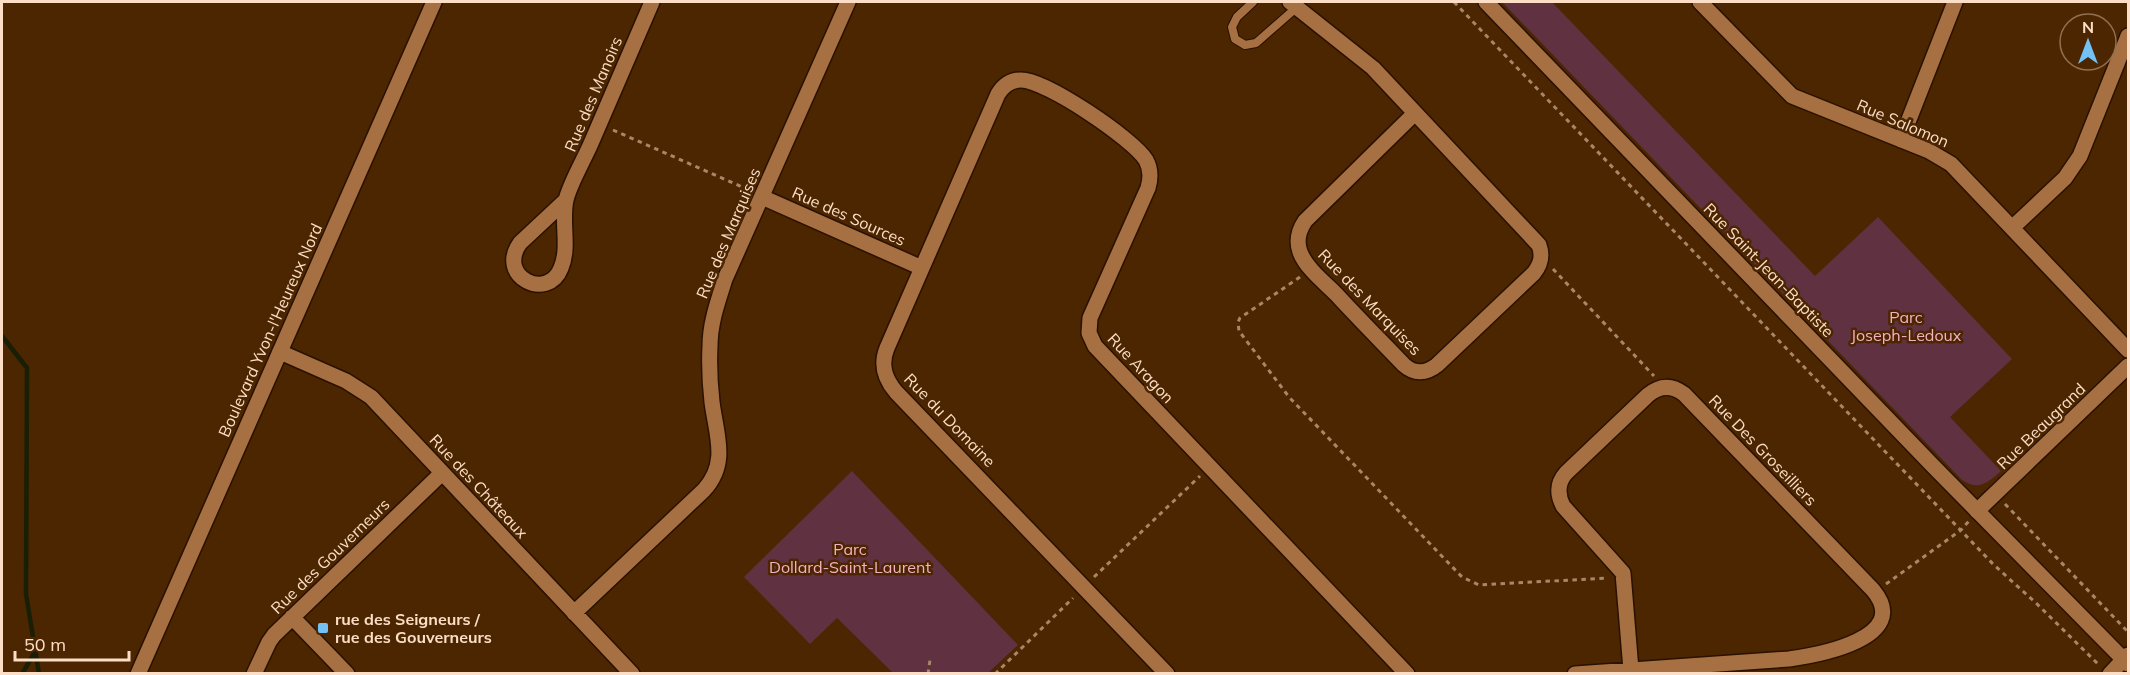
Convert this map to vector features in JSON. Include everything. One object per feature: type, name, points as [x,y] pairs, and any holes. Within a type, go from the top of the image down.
[{"type":"street","name":"Boulevard Yvon-l'Heureux Nord","points":[[138,674],[434,2]]},
{"type":"street","name":"Rue des Manoirs","points":[[566,200],[515,250],[513,259],[515,268],[524,281],[543,284],[553,279],[560,271],[564,254],[566,200],[652,2]]},
{"type":"street","name":"Rue des Marquises","points":[[574,613],[704,490],[715,475],[720,450],[710,383],[712,326],[725,279],[756,194],[848,2]]},
{"type":"street","name":"Rue Saint-Jean-Baptiste","points":[[1486,2],[1977,511],[2127,660]]},
{"type":"street","name":"Rue Salomon","points":[[1701,2],[1792,96],[1945,159],[2013,227],[2128,350]]},
{"type":"street","points":[[1901,140],[1955,2]]},
{"type":"street","points":[[1293,5],[1369,65],[1534,238],[1539,245],[1541,258]]},
{"type":"street","points":[[2013,227],[2065,178],[2080,156],[2128,36]]},
{"type":"street","name":"Rue du Domaine","points":[[1015,80],[1007,84],[998,94],[885,353],[884,370],[890,384],[1167,674]]},
{"type":"street","name":"Rue Aragon","points":[[1015,80],[1033,83],[1086,111],[1117,134],[1148,164],[1150,173],[1148,188],[1091,313],[1089,333],[1098,351],[1407,674]]},
{"type":"street","name":"Rue des Marquises","points":[[1415,113],[1305,220],[1300,230],[1299,245],[1304,259],[1312,269],[1404,365],[1420,372],[1437,366],[1534,273],[1541,258]]},
{"type":"street","name":"Rue des Sources","points":[[756,194],[922,268]]},
{"type":"street","name":"Rue des Châteaux","points":[[280,352],[346,381],[363,391],[378,404],[632,674]]},
{"type":"street","name":"Rue Beaugrand","points":[[1977,511],[2128,366]]},
{"type":"street","points":[[1631,670],[1624,577],[1618,566],[1563,506],[1558,489],[1563,477],[1648,395],[1656,389],[1665,387]]},
{"type":"street","name":"Rue Des Groseilliers","points":[[1665,387],[1677,389],[1684,394],[1875,592]]},
{"type":"street","name":"Rue des Gouverneurs","points":[[254,674],[271,638],[442,473]]},
{"type":"street","points":[[1575,674],[1789,659],[1832,651],[1870,635],[1877,627],[1882,609],[1875,592]]},
{"type":"street","points":[[292,617],[347,674]]},
{"type":"street","points":[[2110,673],[2127,660]]},
{"type":"lane","points":[[1253,2],[1237,17],[1232,27],[1235,39],[1245,45],[1256,43],[1293,5]]},
{"type":"path","points":[[1454,2],[1994,566],[2036,603],[2095,663],[2110,673]]},
{"type":"path","points":[[611,130],[756,194]]},
{"type":"path","points":[[1541,258],[1665,387]]},
{"type":"path","points":[[1312,269],[1240,318],[1239,331],[1289,397],[1462,577],[1479,585],[1624,577]]},
{"type":"path","points":[[1093,579],[1209,467]]},
{"type":"path","points":[[1995,495],[2128,632]]},
{"type":"path","points":[[1875,592],[1961,530]]},
{"type":"path","points":[[994,674],[1075,596]]},
{"type":"path","points":[[928,674],[930,660]]},
{"type":"green space","name":"Parc Joseph-Ledoux","points":[[1502,2],[1552,2],[1815,276],[1878,217],[2012,359],[1950,417],[2001,471],[1983,484],[1973,485],[1962,480]]},
{"type":"green space","name":"Parc Dollard-Saint-Laurent","points":[[852,471],[1018,645],[988,673],[893,673],[837,618],[810,644],[744,577]]},
{"type":"waterway","points":[[2,336],[27,368],[26,594],[39,674]]},
{"type":"waterway","points":[[22,674],[36,650]]},
{"type":"place","name":"rue des Seigneurs / rue des Gouverneurs","points":[[323,628]]}]
